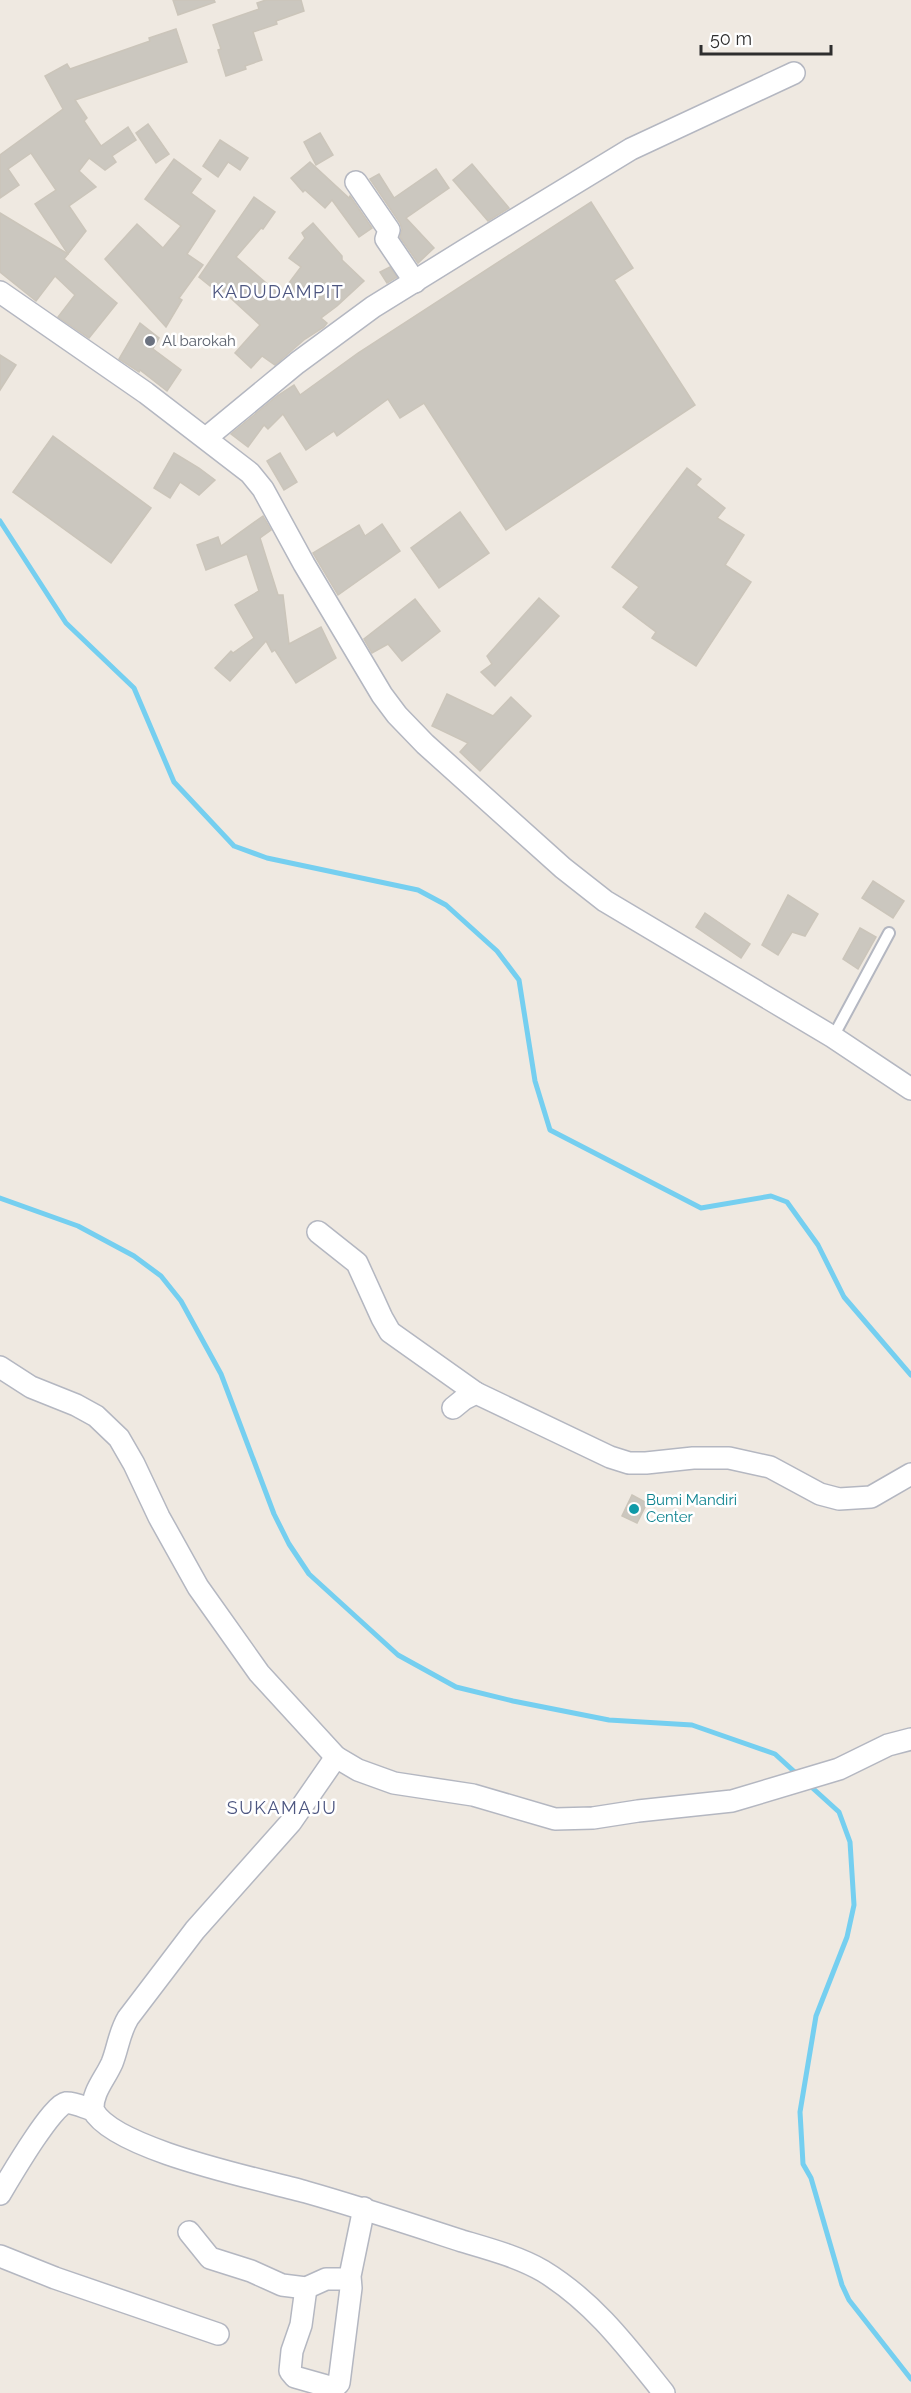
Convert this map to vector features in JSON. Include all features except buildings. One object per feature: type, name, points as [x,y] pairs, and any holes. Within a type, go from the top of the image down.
[{"type":"street","points":[[206,438],[297,363],[373,307],[631,149],[794,73]]},
{"type":"street","points":[[356,182],[389,230],[386,239],[414,282]]},
{"type":"street","points":[[0,292],[146,393],[250,473],[263,489],[304,564],[382,695],[397,715],[425,744],[563,868],[605,901],[833,1037],[911,1089]]},
{"type":"street","points":[[318,1232],[357,1263],[390,1332],[476,1393],[610,1457],[628,1462],[729,1458],[770,1467],[820,1494],[840,1499],[871,1497],[911,1474]]},
{"type":"street","points":[[0,1367],[31,1387],[76,1405],[96,1416],[119,1438],[198,1587],[259,1673],[336,1757],[358,1770],[393,1783],[473,1796],[555,1819],[593,1818],[732,1801],[839,1769],[888,1745],[911,1739]]},
{"type":"street","points":[[453,1408],[476,1393]]},
{"type":"street","points":[[93,2110],[94,2098],[111,2064],[121,2029],[128,2018],[195,1930],[291,1822],[336,1757]]},
{"type":"street","points":[[0,2194],[49,2118],[65,2103],[77,2105],[93,2110],[105,2125],[137,2142],[198,2163],[364,2208],[542,2270],[602,2318],[664,2393]]},
{"type":"street","points":[[306,2288],[301,2325],[292,2351],[290,2371],[295,2377],[332,2389],[339,2383],[351,2288],[349,2279],[364,2208]]},
{"type":"street","points":[[189,2232],[210,2258],[251,2271],[282,2285],[306,2288],[326,2279],[349,2279]]},
{"type":"street","points":[[0,2256],[55,2278],[218,2334]]},
{"type":"lane","points":[[833,1037],[889,933]]},
{"type":"waterway","points":[[0,521],[66,623],[134,688],[174,782],[234,846],[267,858],[418,890],[446,905],[497,951],[519,980],[535,1081],[550,1130],[701,1208],[771,1196],[787,1202],[818,1245],[844,1297],[911,1375]]},
{"type":"waterway","points":[[0,1198],[78,1226],[134,1256],[161,1276],[181,1301],[221,1374],[274,1514],[289,1544],[309,1574],[398,1655],[456,1687],[513,1701],[609,1720],[692,1725],[775,1754],[798,1775]]},
{"type":"waterway","points":[[807,1783],[839,1812],[850,1842],[854,1905],[847,1937],[816,2016],[800,2112],[803,2164],[811,2178],[842,2285],[849,2300],[911,2379]]},
{"type":"place","name":"Al barokah","points":[[150,341]]},
{"type":"place","name":"Bumi Mandiri Center","points":[[634,1509]]},
{"type":"district","name":"KADUDAMPIT","points":[[278,291]]},
{"type":"district","name":"SUKAMAJU","points":[[282,1807]]}]
